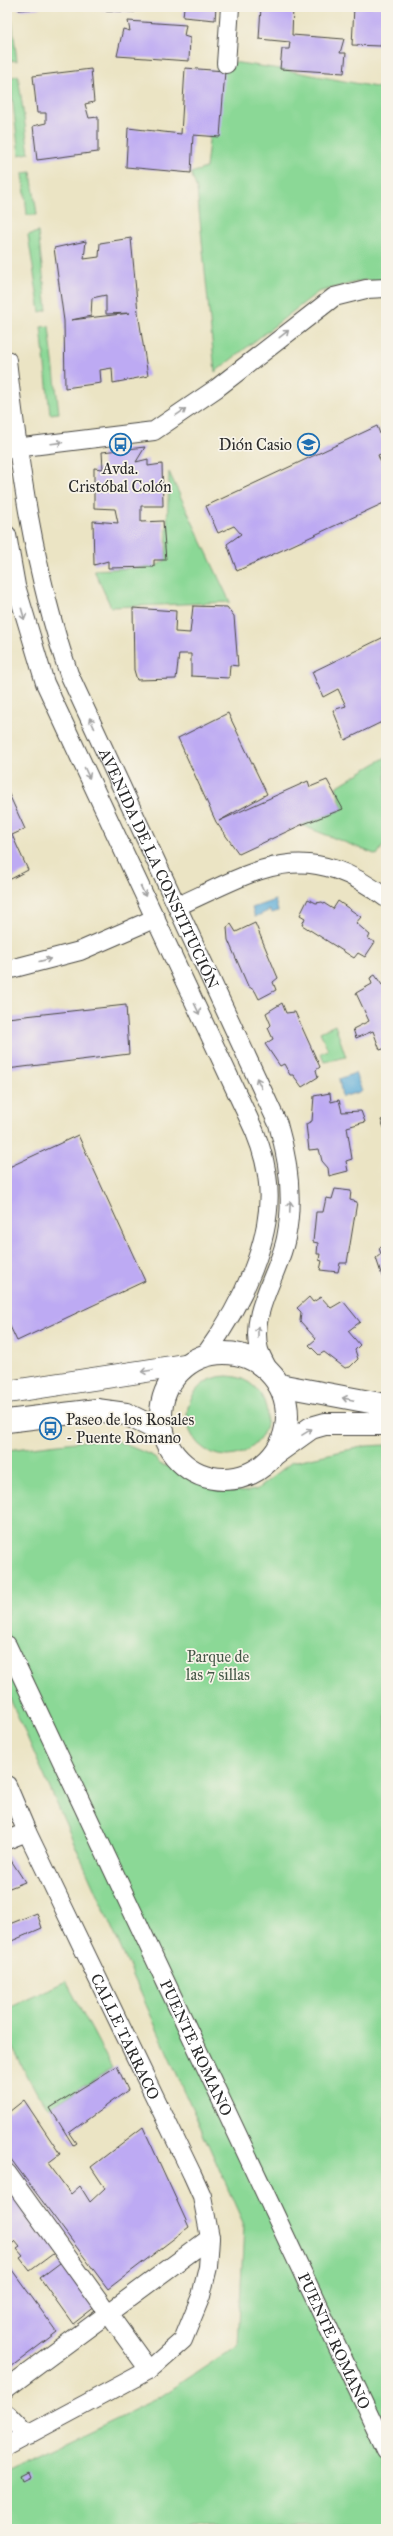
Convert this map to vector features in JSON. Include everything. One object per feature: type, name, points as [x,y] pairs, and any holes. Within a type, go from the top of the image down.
[{"type":"main road","points":[[7,1392],[185,1365],[205,1355],[232,1352],[249,1357],[274,1377],[386,1406]]},
{"type":"main road","points":[[185,1365],[173,1377],[163,1397],[160,1411],[163,1432],[171,1449],[181,1461],[197,1473],[218,1479],[240,1477],[260,1468],[275,1454],[312,1428],[325,1424],[386,1424]]},
{"type":"main road","points":[[274,1377],[286,1406],[288,1420],[285,1434],[275,1454]]},
{"type":"main road","points":[[7,1421],[97,1410],[115,1411],[138,1419],[163,1432]]},
{"type":"street","points":[[226,64],[230,7]]},
{"type":"street","points":[[13,448],[154,431],[217,388],[334,297],[366,289],[386,288]]},
{"type":"street","name":"AVENIDA DE LA CONSTITUCIÓN","points":[[7,360],[13,448],[24,486],[45,595],[69,674],[278,1124],[289,1168],[291,1192],[286,1240],[259,1316],[257,1331],[259,1349],[274,1377]]},
{"type":"street","name":"AVENIDA DE LA CONSTITUCIÓN","points":[[7,535],[16,586],[44,683],[156,918],[258,1138],[267,1175],[268,1212],[264,1235],[249,1278],[224,1328],[205,1355]]},
{"type":"street","points":[[178,906],[248,873],[276,864],[298,863],[335,869],[368,885],[386,898]]},
{"type":"street","points":[[7,970],[80,951],[156,918]]},
{"type":"street","name":"PUENTE ROMANO","points":[[7,1644],[386,2450]]},
{"type":"street","name":"CALLE TARRACO","points":[[7,1785],[27,1832],[202,2196],[210,2238],[208,2267],[201,2296],[183,2340],[149,2370],[7,2446]]},
{"type":"street","points":[[7,1840],[27,1832]]},
{"type":"street","points":[[7,2173],[149,2370]]},
{"type":"street","points":[[7,2388],[210,2238]]},
{"type":"street","points":[[7,2414],[28,2436]]},
{"type":"green space","points":[[384,7],[386,7],[386,282],[365,280],[318,292],[215,372],[197,190],[191,173],[206,168],[218,60],[280,69],[381,88]]},
{"type":"green space","points":[[7,20],[12,20],[17,61],[7,60]]},
{"type":"green space","points":[[18,75],[29,153],[19,155],[10,78]]},
{"type":"green space","points":[[31,172],[37,215],[27,215],[23,173]]},
{"type":"green space","points":[[38,232],[47,310],[40,312],[28,235]]},
{"type":"green space","points":[[49,326],[59,413],[50,414],[41,327]]},
{"type":"green space","points":[[169,472],[230,602],[111,607],[94,570],[154,567],[166,560]]},
{"type":"green space","points":[[386,757],[386,841],[377,855],[301,825],[343,809],[336,787]]},
{"type":"green space","points":[[335,1025],[346,1057],[324,1062],[321,1053],[328,1050],[320,1032]]},
{"type":"green space","points":[[227,1376],[242,1379],[255,1388],[264,1401],[267,1416],[264,1431],[255,1444],[242,1453],[227,1456],[212,1453],[199,1444],[190,1431],[187,1416],[190,1401],[199,1388],[212,1379]]},
{"type":"green space","name":"Parque de las 7 sillas","points":[[110,1438],[153,1456],[160,1464],[241,1492],[256,1490],[292,1462],[366,1446],[386,1445],[386,2529],[7,2529],[7,2471],[157,2399],[238,2345],[244,2225],[7,1692],[7,1450]]},
{"type":"green space","points":[[66,1981],[112,2068],[50,2108],[38,2095],[7,2038],[7,2009]]},
{"type":"water","points":[[275,900],[278,911],[272,913],[270,910],[255,917],[252,908]]},
{"type":"water","points":[[355,1073],[362,1091],[342,1097],[339,1079]]},
{"type":"building","points":[[18,7],[41,7],[41,8],[19,10]]},
{"type":"building","points":[[101,7],[135,7],[135,12],[101,10]]},
{"type":"building","points":[[184,7],[216,7],[215,20],[183,17]]},
{"type":"building","points":[[261,7],[293,7],[292,35],[344,39],[340,53],[346,53],[344,73],[280,69],[282,49],[289,49],[290,42],[259,39]]},
{"type":"building","points":[[354,7],[384,7],[381,46],[352,45]]},
{"type":"building","points":[[128,21],[186,25],[184,36],[190,38],[189,61],[117,56],[123,29],[130,31]]},
{"type":"building","points":[[185,68],[225,71],[220,137],[193,135],[191,173],[126,167],[128,128],[181,134]]},
{"type":"building","points":[[91,69],[94,102],[85,104],[89,118],[98,117],[98,152],[37,160],[33,126],[46,123],[46,113],[37,113],[33,76]]},
{"type":"building","points":[[131,238],[138,312],[148,376],[113,383],[112,368],[100,370],[101,383],[65,388],[64,321],[54,248],[86,241],[84,259],[99,257],[100,243]],"holes":[[[106,295],[106,314],[130,313],[71,320],[91,316],[92,298]]]},
{"type":"building","points":[[377,426],[386,449],[386,452],[378,455],[384,471],[386,470],[386,502],[237,571],[227,544],[241,534],[234,526],[218,533],[206,506]]},
{"type":"building","points":[[145,447],[136,462],[148,459],[148,466],[162,464],[163,506],[141,506],[141,522],[163,521],[166,560],[154,560],[154,567],[108,568],[108,561],[94,565],[93,521],[118,523],[115,509],[94,508],[94,468],[103,469],[102,452]]},
{"type":"building","points":[[193,606],[227,607],[234,616],[238,666],[230,665],[229,678],[191,676],[191,654],[179,654],[176,679],[137,680],[134,670],[133,608],[176,611],[175,632],[190,633]]},
{"type":"building","points":[[386,636],[386,720],[345,740],[333,710],[346,706],[338,689],[323,697],[312,672]]},
{"type":"building","points":[[228,713],[267,794],[219,821],[308,781],[310,787],[327,780],[343,809],[301,825],[239,854],[216,822],[178,738]]},
{"type":"building","points":[[7,790],[25,829],[12,835],[28,870],[7,881]]},
{"type":"building","points":[[308,899],[316,903],[322,902],[333,909],[338,901],[361,917],[356,923],[370,935],[368,939],[375,942],[365,957],[358,953],[354,958],[302,925],[305,918],[300,915]]},
{"type":"building","points":[[255,923],[278,978],[273,982],[276,990],[259,999],[255,991],[248,986],[228,940],[227,927],[231,924],[236,932]]},
{"type":"building","points":[[375,975],[382,985],[386,985],[386,1048],[380,1050],[373,1031],[356,1038],[353,1029],[369,1021],[356,993],[372,984],[370,978]]},
{"type":"building","points":[[282,1003],[286,1013],[295,1012],[320,1067],[316,1070],[318,1077],[302,1087],[293,1075],[290,1075],[284,1064],[280,1066],[265,1044],[273,1039],[268,1028],[271,1025],[266,1013]]},
{"type":"building","points":[[126,1005],[129,1054],[7,1069],[7,1018]]},
{"type":"building","points":[[330,1093],[331,1102],[339,1100],[342,1112],[361,1111],[365,1122],[347,1127],[352,1159],[346,1161],[348,1171],[329,1176],[328,1168],[322,1161],[319,1149],[309,1150],[306,1124],[312,1121],[314,1096]]},
{"type":"building","points":[[386,1118],[386,1126],[384,1128],[381,1120]]},
{"type":"building","points":[[78,1135],[145,1281],[17,1341],[7,1320],[7,1168]]},
{"type":"building","points":[[335,1189],[351,1191],[350,1200],[357,1202],[347,1263],[340,1263],[338,1272],[320,1270],[322,1261],[319,1260],[320,1254],[317,1254],[318,1243],[313,1242],[316,1212],[323,1212],[326,1198],[332,1199]]},
{"type":"building","points":[[386,1245],[386,1279],[383,1279],[376,1258],[381,1254],[379,1248]]},
{"type":"building","points":[[309,1297],[313,1302],[321,1297],[331,1308],[343,1301],[360,1322],[348,1331],[360,1345],[355,1350],[358,1359],[350,1367],[345,1368],[324,1352],[319,1355],[309,1345],[316,1339],[300,1321],[301,1312],[297,1308]]},
{"type":"building","points":[[7,1854],[25,1882],[7,1889]]},
{"type":"building","points":[[37,1913],[42,1928],[7,1943],[7,1925]]},
{"type":"building","points":[[117,2066],[128,2090],[69,2133],[76,2143],[73,2145],[50,2108]]},
{"type":"building","points":[[24,2100],[60,2154],[48,2163],[71,2194],[80,2186],[90,2202],[105,2188],[91,2167],[143,2127],[189,2227],[108,2289],[7,2154],[7,2109],[9,2112]]},
{"type":"building","points":[[7,2173],[61,2248],[30,2271],[20,2258],[23,2256],[17,2249],[20,2247],[15,2241],[11,2245],[7,2241]]},
{"type":"building","points":[[68,2257],[100,2303],[73,2324],[40,2278]]},
{"type":"building","points":[[7,2263],[57,2332],[7,2370]]},
{"type":"building","points":[[30,2472],[32,2477],[24,2481],[22,2476]]},
{"type":"place","name":"Avda. Cristóbal Colón","points":[[120,444]]},
{"type":"place","name":"Dión Casio","points":[[308,444]]},
{"type":"place","name":"Paseo de los Rosales - Puente Romano","points":[[51,1428]]}]
